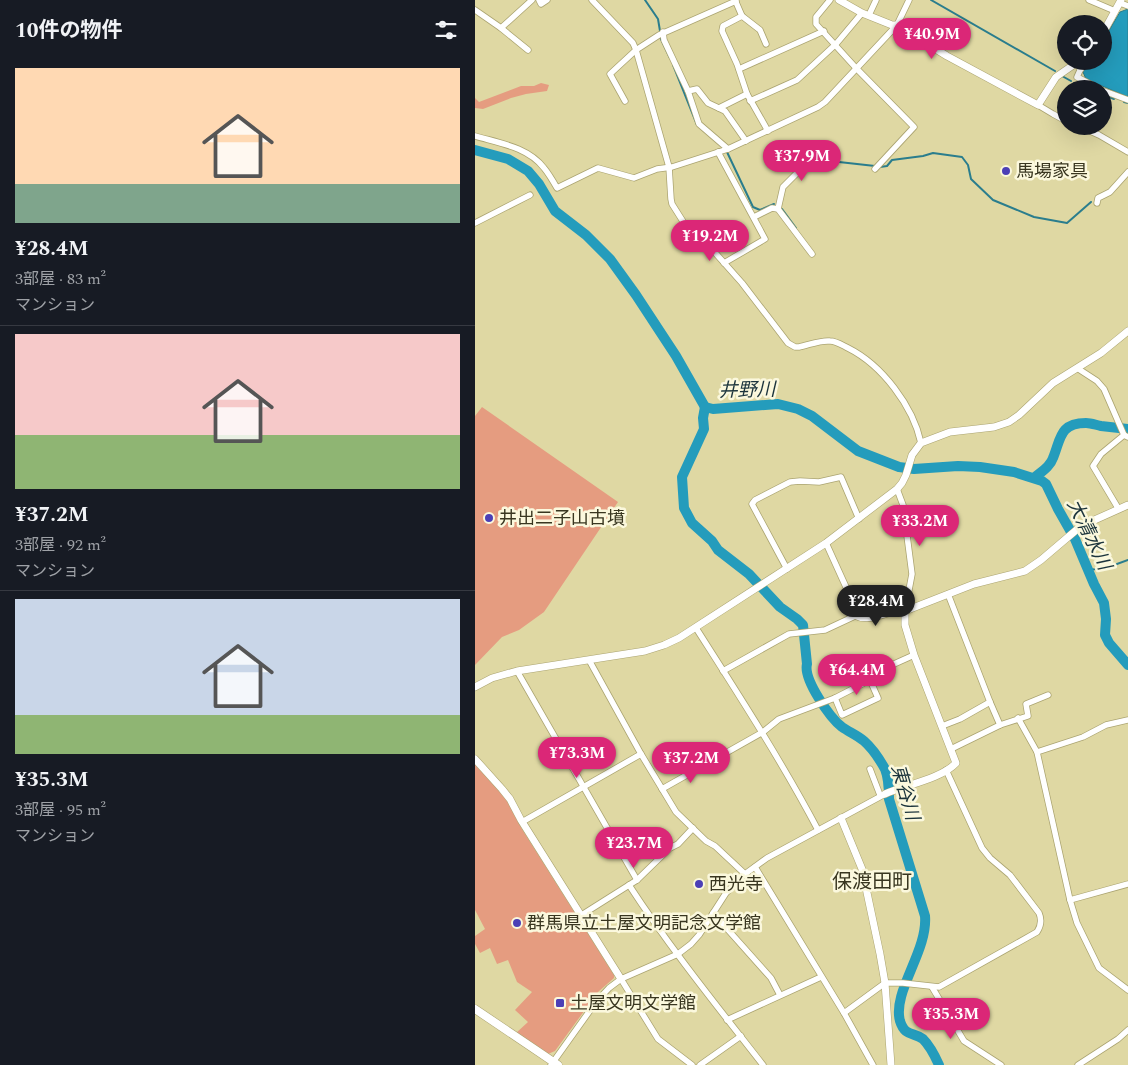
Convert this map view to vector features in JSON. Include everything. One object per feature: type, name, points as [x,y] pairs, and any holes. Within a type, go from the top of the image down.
[{"type":"main road","points":[[475,1009],[554,1064]]},
{"type":"street","points":[[501,28],[532,0]]},
{"type":"street","points":[[539,0],[541,4],[547,0]]},
{"type":"street","points":[[592,0],[633,43],[636,50],[669,167],[671,199],[675,210],[684,223],[702,238],[745,287],[791,346],[799,347],[832,341],[854,351],[873,365],[904,402],[917,427],[921,443]]},
{"type":"street","points":[[830,0],[815,20],[817,24],[856,68],[914,127],[875,170]]},
{"type":"street","points":[[839,0],[865,14],[892,25],[897,25],[947,56],[1057,116]]},
{"type":"street","points":[[750,101],[797,80],[836,44],[877,0]]},
{"type":"street","points":[[475,136],[513,146],[534,158],[543,167],[557,188],[598,168],[634,178],[657,169],[728,149],[825,102],[897,25],[909,0]]},
{"type":"street","points":[[1089,0],[1115,11]]},
{"type":"street","points":[[625,101],[610,74],[636,50],[663,32],[735,1],[742,16],[760,30],[766,44]]},
{"type":"street","points":[[1112,16],[1121,1],[1128,6]]},
{"type":"street","points":[[475,10],[528,50]]},
{"type":"street","points":[[742,16],[725,24],[722,28],[750,101],[768,131]]},
{"type":"street","points":[[739,69],[824,31]]},
{"type":"street","points":[[663,32],[664,40],[688,91],[699,124],[728,149]]},
{"type":"street","points":[[1038,105],[1056,77],[1070,70]]},
{"type":"street","points":[[1079,70],[1077,77],[1082,80]]},
{"type":"street","points":[[688,91],[697,89],[708,103],[725,111],[745,141]]},
{"type":"street","points":[[719,108],[747,94]]},
{"type":"street","points":[[1112,94],[1128,100]]},
{"type":"street","points":[[1099,135],[1128,152]]},
{"type":"street","points":[[718,152],[765,239],[724,263]]},
{"type":"street","points":[[812,254],[778,208],[783,187],[815,157],[830,158]]},
{"type":"street","points":[[1097,203],[1098,198],[1110,192],[1128,172]]},
{"type":"street","points":[[475,223],[530,195]]},
{"type":"street","points":[[754,217],[772,208],[778,208]]},
{"type":"street","points":[[475,687],[492,678],[517,671],[655,648],[679,638],[826,543],[897,489],[906,475],[909,460],[921,443],[951,432],[989,428],[1003,424],[1019,414],[1053,383],[1107,350],[1128,332]]},
{"type":"street","points":[[1077,368],[1101,385],[1108,396],[1125,435],[1101,454],[1093,466],[1118,508]]},
{"type":"street","points":[[787,569],[752,504],[755,500],[790,482],[800,480],[819,482],[841,477],[859,519]]},
{"type":"street","points":[[554,1064],[601,996],[609,988],[621,979],[678,954],[691,944],[699,935],[726,893],[745,874],[767,858],[883,794],[930,778],[956,763],[914,655],[905,625],[905,611],[912,574],[903,505],[897,489]]},
{"type":"street","points":[[855,616],[859,619],[870,618],[905,611],[974,584],[1025,571],[1076,530],[1118,508],[1128,505]]},
{"type":"street","points":[[826,543],[845,587],[854,598],[855,616]]},
{"type":"street","points":[[948,594],[1000,725]]},
{"type":"street","points":[[723,671],[789,634],[830,628],[855,616]]},
{"type":"street","points":[[695,628],[763,732],[818,830]]},
{"type":"street","points":[[662,789],[763,732],[779,719],[835,698],[870,680],[894,664],[914,655]]},
{"type":"street","points":[[589,660],[641,754],[679,816],[745,874]]},
{"type":"street","points":[[517,671],[582,788],[637,880]]},
{"type":"street","points":[[835,698],[842,714],[879,698],[870,680]]},
{"type":"street","points":[[951,749],[1000,725],[1028,716],[1026,704],[1048,695]]},
{"type":"street","points":[[942,726],[960,720],[990,702]]},
{"type":"street","points":[[1018,718],[1037,752],[1070,900],[1077,923],[1099,968],[1128,990]]},
{"type":"street","points":[[1037,752],[1083,738],[1106,725],[1128,720]]},
{"type":"street","points":[[522,822],[641,754]]},
{"type":"street","points":[[475,758],[502,789],[658,1039],[692,1065]]},
{"type":"street","points":[[871,769],[883,794]]},
{"type":"street","points":[[844,1013],[885,983],[939,987],[1037,932],[1041,922],[1039,912],[1015,881],[982,848],[946,770]]},
{"type":"street","points":[[841,818],[862,869],[885,983],[891,1065]]},
{"type":"street","points":[[580,916],[637,880],[670,848],[678,844],[693,828]]},
{"type":"street","points":[[755,867],[844,1013],[873,1065]]},
{"type":"street","points":[[1070,900],[1128,884]]},
{"type":"street","points":[[629,885],[653,922],[763,1065]]},
{"type":"street","points":[[713,913],[771,978],[780,995]]},
{"type":"street","points":[[727,1020],[821,977]]},
{"type":"street","points":[[932,987],[964,1041],[998,1064]]},
{"type":"street","points":[[1078,1065],[1118,1039],[1128,1030]]},
{"type":"street","points":[[700,1065],[741,1036]]},
{"type":"shaded area","points":[[541,83],[549,85],[547,91],[511,98],[483,109],[475,108],[475,98],[479,102],[521,86],[534,86]]},
{"type":"shaded area","points":[[482,407],[618,502],[544,612],[519,630],[502,637],[475,665],[475,416]]},
{"type":"shaded area","points":[[475,763],[504,795],[522,829],[614,975],[614,978],[598,992],[555,1051],[548,1054],[516,1033],[528,1022],[515,1010],[532,992],[517,982],[508,960],[497,964],[490,948],[480,953],[475,944],[475,936],[485,929],[475,910]]},
{"type":"water","points":[[1128,9],[1128,97],[1112,90],[1112,80],[1088,80],[1083,72],[1084,70],[1112,70],[1112,26],[1120,12]]},
{"type":"waterway","points":[[645,0],[658,19],[660,31]]},
{"type":"waterway","points":[[931,0],[1055,71]]},
{"type":"waterway","points":[[660,37],[670,58]]},
{"type":"waterway","points":[[673,65],[697,125]]},
{"type":"waterway","points":[[1062,76],[1069,80]]},
{"type":"waterway","points":[[1124,102],[1128,103]]},
{"type":"waterway","name":"井野川","points":[[475,150],[508,159],[528,171],[539,184],[555,211],[586,235],[610,259],[676,356],[705,407]]},
{"type":"waterway","points":[[727,152],[753,207],[760,210],[774,204]]},
{"type":"waterway","points":[[880,167],[887,166],[892,160],[933,153],[962,157],[968,165],[971,179],[993,200],[1034,217],[1067,223],[1091,202]]},
{"type":"waterway","points":[[839,162],[875,166]]},
{"type":"waterway","points":[[782,209],[796,228]]},
{"type":"waterway","name":"井野川","points":[[705,407],[713,409],[778,404],[798,409],[812,416],[858,451],[899,467],[914,469],[958,466],[980,467],[1014,472],[1042,481],[1046,484],[1075,539],[1104,603],[1105,635],[1109,643],[1128,665]]},
{"type":"waterway","name":"東谷川","points":[[705,407],[704,429],[682,477],[684,508],[692,523],[712,541],[718,550],[749,574],[780,607],[803,625],[807,671],[813,688],[837,722],[867,744],[885,769],[888,780],[889,799],[925,916],[921,943],[901,997],[900,1021],[904,1030],[920,1037],[926,1042],[939,1065]]},
{"type":"waterway","name":"井野川","points":[[1035,477],[1050,464],[1062,433],[1071,426],[1088,423],[1128,429]]},
{"type":"waterway","name":"大清水川","points":[[1088,570],[1106,568],[1128,560]]},
{"type":"place","name":"馬場家具","points":[[1006,171]]},
{"type":"place","name":"井出二子山古墳","points":[[489,518]]},
{"type":"place","name":"西光寺","points":[[699,884]]},
{"type":"place","name":"群馬県立土屋文明記念文学館","points":[[517,923]]},
{"type":"place","name":"土屋文明文学館","points":[[560,1003]]},
{"type":"district","name":"保渡田町","points":[[872,881]]}]
